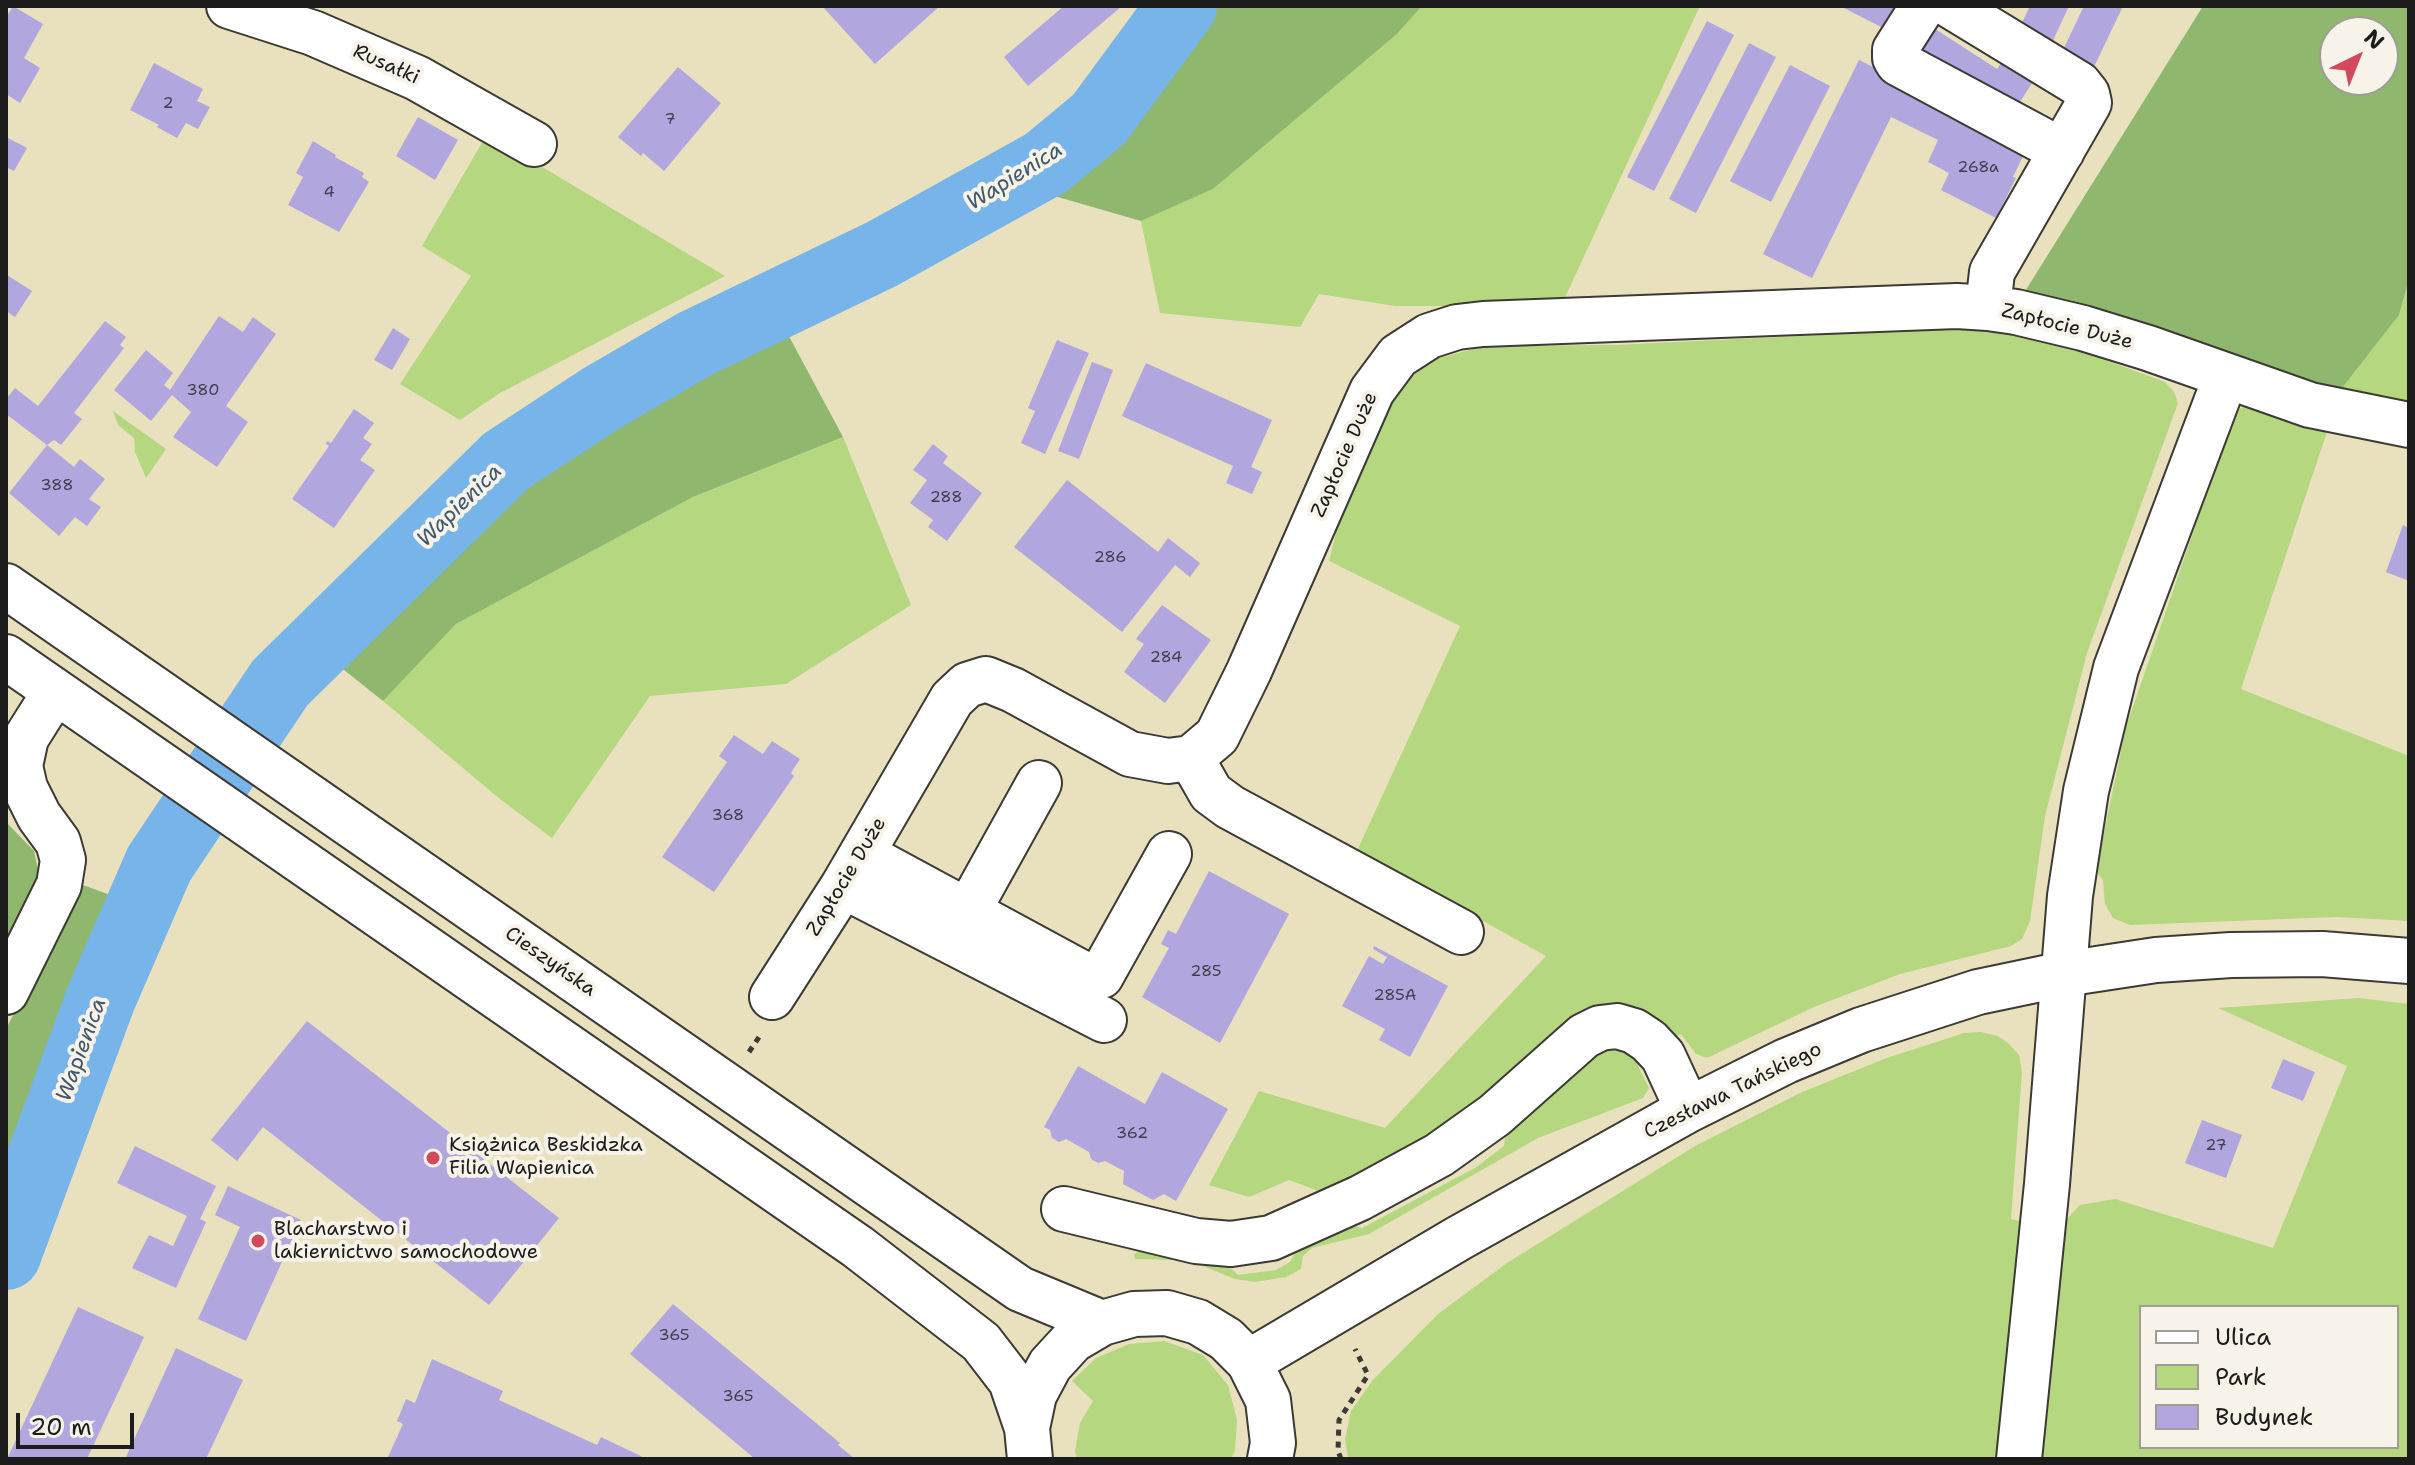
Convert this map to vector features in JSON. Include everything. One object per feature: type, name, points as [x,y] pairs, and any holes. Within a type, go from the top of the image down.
[{"type":"street","name":"Rusałki","points":[[229,6],[313,33],[417,78],[534,144]]},
{"type":"street","points":[[1923,6],[1895,50],[1898,63],[2062,151]]},
{"type":"street","points":[[1951,6],[2079,84],[2087,94],[2089,103],[1992,272],[1988,308]]},
{"type":"street","name":"Zapłocie Duże","points":[[766,1016],[952,699],[967,685],[986,679],[1013,690],[1130,754],[1168,761],[1191,758],[1217,736],[1249,671],[1372,391],[1384,372],[1413,345],[1457,327],[1942,307],[1988,308],[2083,328],[2310,405],[2409,425]]},
{"type":"street","points":[[2019,1459],[2047,1184],[2070,896],[2086,791],[2116,668],[2226,376]]},
{"type":"street","name":"Cieszyńska","points":[[6,586],[1020,1289],[1102,1323]]},
{"type":"street","points":[[6,657],[858,1247],[981,1342],[1011,1381],[1028,1444]]},
{"type":"street","points":[[6,992],[59,885],[63,860],[58,842],[39,816],[25,788],[20,766],[26,738],[55,692]]},
{"type":"street","points":[[1191,758],[1211,793],[1230,807],[1461,932]]},
{"type":"street","points":[[968,911],[1039,783]]},
{"type":"street","points":[[853,870],[968,911],[1093,979],[1101,976],[1169,854]]},
{"type":"street","points":[[853,870],[1104,1020]]},
{"type":"street","name":"Czesława Tańskiego","points":[[1249,1362],[1459,1238],[1688,1110],[1786,1061],[1861,1030],[1978,992],[2064,974],[2156,960],[2322,954],[2409,961]]},
{"type":"street","points":[[1064,1209],[1196,1241],[1231,1244],[1271,1238],[1360,1198],[1439,1155],[1495,1115],[1584,1036],[1600,1028],[1617,1026],[1634,1031],[1649,1041],[1663,1056],[1688,1110]]},
{"type":"street","points":[[1028,1444],[1034,1395],[1050,1365],[1073,1340],[1102,1323],[1134,1314],[1167,1313],[1198,1322],[1226,1339],[1249,1362],[1268,1400],[1273,1443],[1270,1459]]},
{"type":"path","points":[[752,1047],[766,1016]]},
{"type":"path","points":[[1341,1459],[1338,1451],[1339,1420],[1368,1375]]},
{"type":"green space","points":[[1204,6],[1422,6],[1397,34],[1213,189],[1141,221],[1030,189],[1115,122]]},
{"type":"green space","points":[[1422,6],[1700,6],[1561,306],[1395,306],[1319,294],[1300,327],[1160,313],[1141,221],[1213,189],[1397,34]]},
{"type":"green space","points":[[2203,6],[2409,6],[2409,279],[2399,315],[2339,392],[2024,293]]},
{"type":"green space","points":[[487,134],[725,276],[500,393],[460,420],[400,384],[471,276],[422,246]]},
{"type":"green space","points":[[2409,279],[2409,403],[2339,392],[2399,315]]},
{"type":"green space","points":[[784,327],[843,437],[693,497],[456,624],[383,701],[339,666],[358,640],[527,470],[592,427],[695,369]]},
{"type":"green space","points":[[1987,327],[2062,344],[2165,382],[2178,403],[2087,653],[2045,816],[2030,921],[2022,939],[2011,946],[1900,974],[1814,1007],[1707,1058],[1696,1054],[1681,1034],[1671,1039],[1651,1020],[1479,1106],[1329,1195],[1289,1180],[1249,1197],[1209,1185],[1259,1091],[1385,1128],[1546,956],[1357,851],[1460,626],[1329,561],[1342,508],[1395,391],[1432,360],[1485,346],[1616,345]]},
{"type":"green space","points":[[2251,403],[2329,426],[2241,689],[2409,756],[2409,921],[2337,917],[2130,925],[2113,918],[2105,904],[2103,880],[2096,871],[2126,727],[2235,411]]},
{"type":"green space","points":[[113,411],[166,449],[146,478],[135,452],[134,438],[118,425]]},
{"type":"green space","points":[[843,437],[911,605],[786,684],[650,696],[552,838],[500,799],[383,701],[456,624],[693,497]]},
{"type":"green space","points":[[6,822],[34,851],[40,879],[6,952]]},
{"type":"green space","points":[[83,885],[113,896],[83,999],[6,1200],[6,1029],[64,915]]},
{"type":"green space","points":[[2359,998],[2409,1004],[2409,1459],[2040,1459],[2064,1222],[2080,1205],[2115,1199],[2273,1248],[2347,1066],[2218,1008]]},
{"type":"green space","points":[[1981,1032],[1998,1036],[2008,1043],[2019,1055],[2022,1072],[2011,1219],[2025,1222],[2000,1459],[1348,1459],[1345,1439],[1351,1411],[1373,1380],[1438,1314],[1507,1263],[1695,1146],[1800,1093],[1884,1059],[1964,1033]]},
{"type":"green space","points":[[1610,1044],[1645,1057],[1638,1066],[1649,1088],[1643,1098],[1538,1138],[1369,1234],[1312,1248],[1303,1256],[1301,1269],[1286,1277],[1255,1282],[1174,1260],[1135,1259],[1134,1255],[1144,1246],[1222,1260],[1238,1275],[1276,1270],[1290,1262],[1300,1244],[1343,1223],[1362,1228],[1475,1168],[1504,1146],[1507,1122]]},
{"type":"green space","points":[[1164,1341],[1203,1355],[1228,1385],[1237,1420],[1235,1451],[1231,1459],[1077,1459],[1075,1451],[1080,1423],[1093,1401],[1072,1381],[1096,1358],[1129,1344]]},
{"type":"building","points":[[13,6],[43,24],[24,58],[40,68],[20,103],[6,94],[6,18]]},
{"type":"building","points":[[822,6],[940,6],[875,64]]},
{"type":"building","points":[[1064,6],[1122,6],[1028,86],[1004,57]]},
{"type":"building","points":[[1840,6],[1901,6],[1889,31]]},
{"type":"building","points":[[2030,6],[2069,6],[2050,47],[2018,31]]},
{"type":"building","points":[[2084,6],[2123,6],[2094,67],[2062,52]]},
{"type":"building","points":[[1707,21],[1734,35],[1654,191],[1627,177]]},
{"type":"building","points":[[1926,23],[1997,69],[2009,51],[2040,71],[2012,114],[1909,50]]},
{"type":"building","points":[[1749,43],[1776,57],[1696,213],[1669,199]]},
{"type":"building","points":[[1859,60],[2029,144],[1996,218],[1941,190],[1949,173],[1928,162],[1938,140],[1891,117],[1812,278],[1763,254]]},
{"type":"building","points":[[154,63],[203,89],[197,101],[210,107],[198,129],[186,123],[177,138],[130,110]]},
{"type":"building","points":[[1790,65],[1830,86],[1771,202],[1730,181]]},
{"type":"building","points":[[678,67],[721,103],[664,171],[618,137]]},
{"type":"building","points":[[418,117],[458,140],[435,180],[396,156]]},
{"type":"building","points":[[8,138],[27,148],[14,171],[6,167]]},
{"type":"building","points":[[313,141],[364,173],[362,177],[369,182],[339,232],[288,205],[303,177],[296,173]]},
{"type":"building","points":[[7,275],[32,291],[15,317],[6,311]]},
{"type":"building","points":[[219,316],[243,332],[253,317],[276,334],[226,406],[248,422],[217,467],[173,437],[191,412],[172,395],[151,421],[114,390],[146,350],[173,373],[164,385],[170,390]]},
{"type":"building","points":[[105,321],[126,337],[120,345],[124,348],[74,413],[82,419],[61,445],[54,440],[47,445],[6,414],[6,399],[15,388],[38,406]]},
{"type":"building","points":[[393,328],[410,339],[392,370],[374,360]]},
{"type":"building","points":[[1057,340],[1089,353],[1045,454],[1021,443],[1035,411],[1028,408]]},
{"type":"building","points":[[1092,362],[1113,370],[1079,459],[1058,451]]},
{"type":"building","points":[[1146,363],[1272,420],[1251,467],[1262,472],[1252,494],[1226,483],[1233,466],[1122,416]]},
{"type":"building","points":[[354,409],[374,423],[363,438],[372,444],[360,460],[375,470],[334,528],[292,499],[329,446],[327,441],[331,443]]},
{"type":"building","points":[[933,444],[948,456],[943,463],[982,493],[947,541],[928,527],[933,520],[910,503],[927,480],[913,470]]},
{"type":"building","points":[[47,445],[74,467],[80,459],[105,479],[89,499],[101,507],[87,526],[75,517],[59,536],[9,493]]},
{"type":"building","points":[[1067,480],[1158,552],[1168,538],[1200,563],[1190,577],[1175,565],[1122,632],[1014,547]]},
{"type":"building","points":[[2403,525],[2409,528],[2409,581],[2386,572]]},
{"type":"building","points":[[1162,605],[1211,640],[1165,703],[1124,672],[1144,644],[1136,639]]},
{"type":"building","points":[[734,735],[763,754],[772,741],[800,759],[791,773],[794,776],[714,892],[662,857],[727,762],[719,756]]},
{"type":"building","points":[[1209,871],[1289,914],[1220,1043],[1142,997],[1169,948],[1161,944],[1168,930],[1176,934]]},
{"type":"building","points":[[1374,946],[1448,986],[1410,1057],[1379,1040],[1385,1029],[1342,1006],[1369,956],[1383,964],[1387,957],[1373,949]]},
{"type":"building","points":[[307,1021],[559,1218],[489,1305],[263,1127],[237,1161],[211,1140]]},
{"type":"building","points":[[2283,1059],[2315,1072],[2303,1101],[2271,1088]]},
{"type":"building","points":[[1078,1066],[1145,1104],[1162,1072],[1228,1109],[1176,1201],[1164,1194],[1153,1200],[1123,1184],[1124,1171],[1105,1161],[1098,1163],[1091,1159],[1089,1152],[1066,1139],[1059,1142],[1044,1127]]},
{"type":"building","points":[[2202,1120],[2242,1135],[2226,1178],[2185,1163]]},
{"type":"building","points":[[135,1146],[216,1186],[200,1219],[206,1222],[176,1288],[132,1268],[149,1235],[173,1246],[187,1216],[117,1183]]},
{"type":"building","points":[[228,1186],[301,1220],[246,1341],[198,1319],[240,1227],[215,1215]]},
{"type":"building","points":[[673,1304],[840,1443],[838,1445],[855,1459],[755,1459],[630,1354]]},
{"type":"building","points":[[78,1307],[144,1337],[87,1459],[7,1459]]},
{"type":"building","points":[[176,1348],[243,1380],[206,1459],[125,1459]]},
{"type":"building","points":[[432,1359],[503,1391],[499,1400],[597,1445],[601,1437],[647,1459],[387,1459],[403,1424],[397,1421],[406,1399],[415,1403]]},
{"type":"waterway","name":"Wapienica","points":[[6,1255],[101,998],[159,864],[280,683],[506,461],[602,398],[695,344],[882,254],[1046,163],[1099,119],[1182,6]]},
{"type":"place","name":"Książnica Beskidzka Filia Wapienica","points":[[433,1158]]},
{"type":"place","name":"Blacharstwo i lakiernictwo samochodowe","points":[[258,1241]]}]
